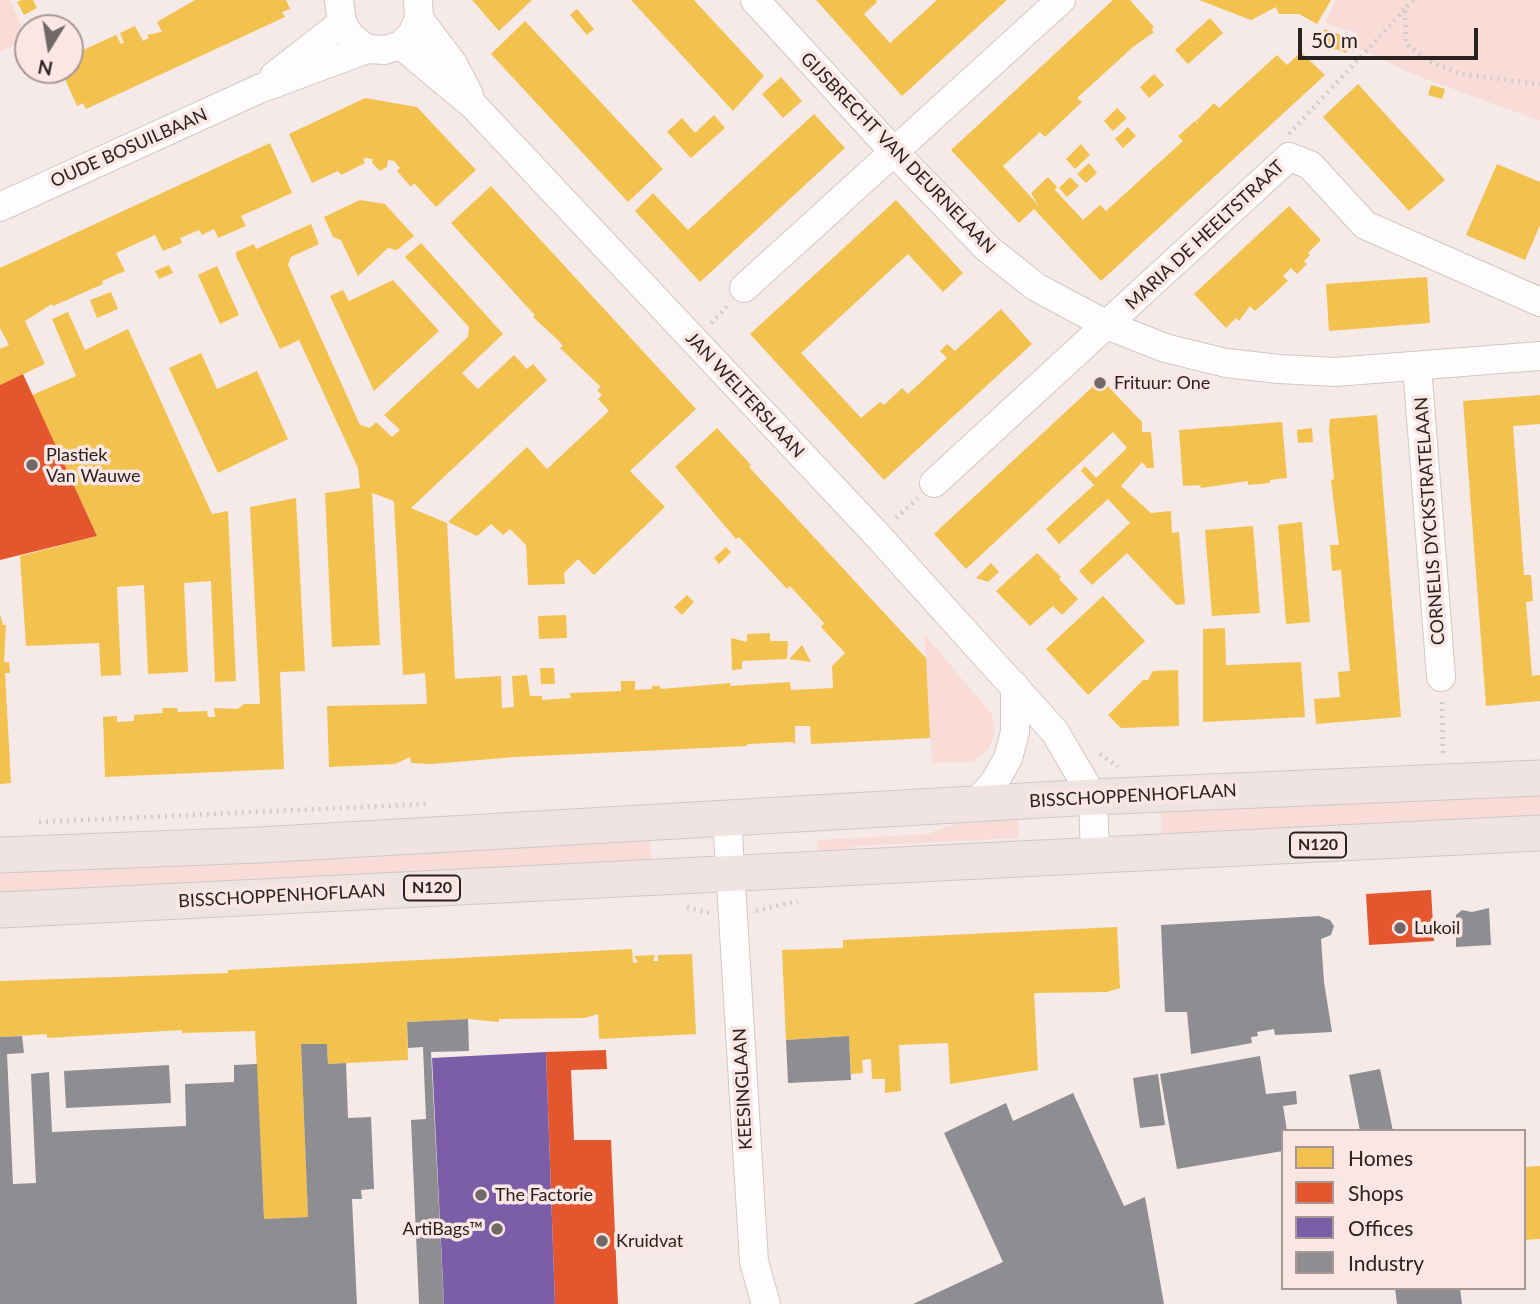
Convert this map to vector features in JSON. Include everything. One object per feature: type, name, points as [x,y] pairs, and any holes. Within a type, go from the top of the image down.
[{"type":"main road","name":"BISSCHOPPENHOFLAAN","points":[[0,855],[259,845],[1093,797],[1540,778]]},
{"type":"main road","name":"BISSCHOPPENHOFLAAN","points":[[0,910],[1540,834]]},
{"type":"street","name":"GIJSBRECHT VAN DEURNELAAN","points":[[755,0],[895,153],[988,249],[1036,287],[1107,325],[1165,348],[1226,363],[1335,372],[1540,356]]},
{"type":"street","points":[[744,288],[1061,0]]},
{"type":"street","points":[[401,45],[412,34],[418,10]]},
{"type":"street","name":"JAN WELTERSLAAN","points":[[418,10],[453,64],[474,106]]},
{"type":"street","points":[[341,12],[352,37],[367,49]]},
{"type":"street","name":"OUDE BOSUILBAAN","points":[[259,89],[341,12]]},
{"type":"street","name":"OUDE BOSUILBAAN","points":[[0,207],[259,89],[367,49],[385,50],[401,45]]},
{"type":"street","name":"JAN WELTERSLAAN","points":[[401,45],[474,106],[878,536],[1055,732],[1093,797],[1095,855]]},
{"type":"street","name":"MARIA DE HEELTSTRAAT","points":[[934,483],[1289,157],[1310,165],[1365,225],[1540,302]]},
{"type":"street","name":"CORNELIS DYCKSTRATELAAN","points":[[1417,366],[1441,677]]},
{"type":"street","points":[[974,805],[994,783],[1008,758],[1015,732],[1014,686]]},
{"type":"street","points":[[727,818],[732,873]]},
{"type":"street","name":"KEESINGLAAN","points":[[732,873],[753,1249],[766,1304]]},
{"type":"path","points":[[1289,157],[1289,134],[1413,0]]},
{"type":"path","points":[[1405,9],[1406,44],[1430,61],[1461,74],[1540,84]]},
{"type":"path","points":[[694,341],[744,288]]},
{"type":"path","points":[[878,536],[934,483]]},
{"type":"path","points":[[1441,677],[1446,782]]},
{"type":"shaded area","points":[[0,0],[10,0],[16,14],[14,45],[0,52]]},
{"type":"shaded area","points":[[1336,0],[1540,0],[1540,121],[1410,73],[1356,47],[1357,33],[1325,23]]},
{"type":"shaded area","points":[[924,634],[991,713],[995,731],[989,749],[973,762],[932,763]]},
{"type":"shaded area","points":[[1540,793],[1540,823],[1162,841],[1161,812]]},
{"type":"shaded area","points":[[1018,818],[1019,838],[857,846],[818,856],[817,840],[928,834],[965,820]]},
{"type":"shaded area","points":[[649,836],[652,866],[0,899],[0,868]]},
{"type":"building: Homes","points":[[33,0],[37,8],[23,14],[17,2]]},
{"type":"building: Homes","points":[[195,0],[286,0],[290,9],[282,12],[285,17],[86,109],[83,103],[77,106],[67,84],[84,84],[84,50],[116,35],[121,44],[124,43],[120,33],[135,26],[143,41],[149,38],[147,35],[162,32],[157,22]]},
{"type":"building: Homes","points":[[472,0],[532,0],[499,31]]},
{"type":"building: Homes","points":[[631,0],[694,0],[764,76],[733,111]]},
{"type":"building: Homes","points":[[816,0],[876,0],[864,14],[890,43],[937,0],[1007,0],[902,96]]},
{"type":"building: Homes","points":[[1113,0],[1130,0],[1154,27],[1151,30],[1154,32],[1133,47],[1077,98],[1082,102],[1045,137],[1040,132],[1003,166],[1038,205],[1031,193],[1048,177],[1057,187],[1055,190],[1083,220],[1100,205],[1106,211],[1183,141],[1178,136],[1195,121],[1199,126],[1196,121],[1214,103],[1219,108],[1277,55],[1287,65],[1301,52],[1325,75],[1101,281],[1034,209],[1019,223],[951,150]]},
{"type":"building: Homes","points":[[1199,0],[1331,0],[1317,24],[1299,14],[1279,14],[1276,7],[1251,20]]},
{"type":"building: Homes","points":[[577,9],[594,29],[587,35],[570,15]]},
{"type":"building: Homes","points":[[1210,18],[1223,33],[1188,64],[1175,50]]},
{"type":"building: Homes","points":[[525,21],[663,169],[628,202],[491,54]]},
{"type":"building: Homes","points":[[1325,29],[1352,39],[1346,53],[1320,43]]},
{"type":"building: Homes","points":[[1154,74],[1164,85],[1149,98],[1140,87]]},
{"type":"building: Homes","points":[[781,77],[802,101],[783,118],[762,94]]},
{"type":"building: Homes","points":[[1358,84],[1445,180],[1409,211],[1323,117]]},
{"type":"building: Homes","points":[[1431,85],[1445,89],[1442,99],[1428,95]]},
{"type":"building: Homes","points":[[365,98],[417,107],[476,170],[436,207],[414,183],[411,187],[397,171],[400,168],[394,161],[388,160],[387,167],[380,171],[372,163],[373,159],[366,158],[363,159],[365,163],[341,175],[338,171],[312,183],[289,134]]},
{"type":"building: Homes","points":[[1117,108],[1127,118],[1113,131],[1104,121]]},
{"type":"building: Homes","points":[[814,114],[845,148],[700,282],[635,211],[653,193],[688,230]]},
{"type":"building: Homes","points":[[714,115],[725,128],[691,158],[667,132],[682,118],[695,133]]},
{"type":"building: Homes","points":[[1128,127],[1136,136],[1123,148],[1115,139]]},
{"type":"building: Homes","points":[[270,143],[292,193],[241,216],[246,226],[218,238],[214,229],[202,235],[199,230],[180,238],[182,243],[163,251],[155,235],[116,253],[125,271],[102,281],[103,284],[53,306],[52,304],[25,321],[45,364],[0,385],[0,349],[9,345],[0,328],[0,268]]},
{"type":"building: Homes","points":[[1081,144],[1090,155],[1075,169],[1066,159]]},
{"type":"building: Homes","points":[[1089,163],[1097,173],[1086,183],[1077,174]]},
{"type":"building: Homes","points":[[1497,164],[1540,182],[1540,225],[1525,260],[1466,235]]},
{"type":"building: Homes","points":[[1070,177],[1079,186],[1067,197],[1059,188]]},
{"type":"building: Homes","points":[[491,186],[696,409],[630,471],[665,507],[594,575],[578,559],[564,573],[565,584],[528,585],[526,545],[510,529],[503,535],[491,524],[477,536],[448,522],[527,447],[547,469],[609,411],[598,399],[602,395],[597,390],[601,387],[560,348],[563,346],[558,340],[533,317],[535,315],[451,223]]},
{"type":"building: Homes","points":[[360,200],[385,204],[414,236],[397,250],[388,248],[358,276],[341,240],[333,237],[324,217]]},
{"type":"building: Homes","points":[[896,200],[963,273],[943,292],[908,254],[801,353],[861,418],[880,402],[884,405],[902,388],[908,394],[947,358],[940,351],[947,344],[955,351],[1001,309],[1032,344],[884,480],[750,334]]},
{"type":"building: Homes","points":[[1289,206],[1321,240],[1308,253],[1310,255],[1304,261],[1307,264],[1297,274],[1291,268],[1283,276],[1288,281],[1255,311],[1250,306],[1239,321],[1236,318],[1226,328],[1194,294]]},
{"type":"building: Homes","points":[[311,224],[319,244],[291,257],[288,265],[360,425],[370,428],[376,422],[392,437],[400,430],[384,415],[468,337],[469,327],[405,257],[421,243],[503,334],[462,373],[478,389],[514,355],[527,369],[533,364],[547,380],[411,508],[447,523],[455,679],[501,676],[502,708],[514,707],[512,676],[527,675],[530,696],[542,696],[542,700],[571,698],[570,693],[621,691],[621,681],[635,681],[635,690],[652,689],[652,686],[660,686],[661,689],[730,683],[730,686],[790,682],[791,690],[833,688],[832,666],[845,653],[821,627],[824,623],[790,586],[787,589],[739,537],[736,539],[675,467],[717,428],[751,465],[749,467],[926,658],[930,738],[811,744],[810,726],[795,726],[795,744],[747,744],[431,764],[411,763],[410,757],[395,764],[329,767],[327,706],[427,704],[425,673],[403,675],[394,501],[372,493],[380,645],[332,647],[325,493],[360,488],[358,468],[299,340],[280,349],[236,256],[236,252],[254,244],[256,249]]},
{"type":"building: Homes","points":[[169,265],[173,273],[159,279],[155,271]]},
{"type":"building: Homes","points":[[217,266],[239,315],[220,324],[198,275]]},
{"type":"building: Homes","points":[[1427,277],[1430,323],[1329,331],[1326,284]]},
{"type":"building: Homes","points":[[393,280],[439,331],[374,391],[330,296],[343,290],[349,301]]},
{"type":"building: Homes","points":[[111,292],[118,309],[97,318],[90,300]]},
{"type":"building: Homes","points":[[68,312],[85,350],[128,329],[212,514],[228,511],[236,681],[215,682],[211,581],[184,583],[188,672],[148,674],[144,585],[117,587],[121,675],[101,676],[99,643],[26,646],[20,556],[97,536],[32,395],[76,376],[52,319]]},
{"type":"building: Homes","points":[[201,353],[217,389],[257,371],[288,439],[218,473],[169,368]]},
{"type":"building: Homes","points":[[1101,379],[1142,422],[1142,432],[1151,432],[1154,468],[1147,468],[1142,462],[1121,486],[1151,513],[1171,511],[1172,533],[1179,532],[1185,604],[1176,605],[1127,553],[1092,585],[1079,571],[1130,523],[1108,499],[1059,544],[1046,529],[1094,485],[1081,471],[1085,466],[1096,478],[1127,448],[1113,432],[966,569],[934,534]]},
{"type":"building: Homes","points":[[1540,395],[1540,424],[1513,426],[1524,575],[1531,575],[1533,601],[1526,602],[1532,676],[1540,675],[1540,701],[1486,706],[1463,401]]},
{"type":"building: Homes","points":[[1377,415],[1401,717],[1316,724],[1314,699],[1340,697],[1338,672],[1350,671],[1341,570],[1332,571],[1330,545],[1339,545],[1331,480],[1334,479],[1330,419]]},
{"type":"building: Homes","points":[[1282,422],[1287,478],[1248,485],[1248,481],[1201,488],[1200,485],[1183,486],[1179,430]]},
{"type":"building: Homes","points":[[1312,428],[1313,442],[1298,443],[1297,430]]},
{"type":"building: Homes","points":[[296,498],[305,671],[280,672],[284,769],[105,777],[103,717],[117,716],[117,722],[134,721],[134,715],[163,713],[162,708],[177,708],[178,712],[207,711],[208,717],[215,717],[214,708],[238,709],[244,704],[260,704],[250,507]]},
{"type":"building: Homes","points":[[1302,522],[1310,622],[1286,624],[1278,525]]},
{"type":"building: Homes","points":[[1253,526],[1260,613],[1212,616],[1205,530]]},
{"type":"building: Homes","points":[[726,547],[731,552],[719,564],[714,558]]},
{"type":"building: Homes","points":[[1037,553],[1078,599],[1062,615],[1053,606],[1030,626],[996,591]]},
{"type":"building: Homes","points":[[991,563],[999,572],[988,582],[976,578]]},
{"type":"building: Homes","points":[[687,595],[694,602],[682,615],[674,607]]},
{"type":"building: Homes","points":[[1103,596],[1145,641],[1088,695],[1046,649]]},
{"type":"building: Homes","points":[[0,614],[3,625],[6,625],[4,662],[9,662],[10,673],[5,673],[11,783],[0,784]]},
{"type":"building: Homes","points":[[566,615],[567,638],[539,639],[538,616]]},
{"type":"building: Homes","points":[[1225,628],[1226,665],[1301,662],[1305,717],[1203,722],[1203,629]]},
{"type":"building: Homes","points":[[770,633],[770,641],[788,641],[787,659],[742,661],[742,669],[732,670],[731,638],[747,642],[747,634]]},
{"type":"building: Homes","points":[[802,645],[811,662],[789,659]]},
{"type":"building: Homes","points":[[540,668],[554,668],[555,684],[541,684]]},
{"type":"building: Homes","points":[[1178,670],[1179,726],[1121,728],[1108,715],[1143,680],[1148,680],[1153,671]]},
{"type":"building: Homes","points":[[1117,927],[1120,988],[1107,992],[1034,993],[1038,1070],[950,1084],[948,1043],[899,1045],[901,1091],[885,1093],[885,1079],[872,1079],[871,1059],[862,1060],[863,1073],[851,1074],[849,1036],[786,1040],[782,950],[843,948],[843,940]]},
{"type":"building: Homes","points":[[632,949],[633,963],[638,962],[634,956],[655,955],[653,961],[658,961],[658,955],[692,954],[696,1034],[599,1039],[598,1014],[585,1018],[499,1019],[499,1022],[468,1019],[407,1022],[408,1060],[328,1064],[327,1044],[301,1044],[308,1217],[264,1219],[255,1031],[182,1033],[182,1030],[47,1038],[47,1034],[0,1037],[0,981],[228,973],[228,970]]},
{"type":"building: Homes","points":[[1540,1166],[1540,1239],[1526,1240],[1526,1167]]},
{"type":"building: Shops","name":"Plastiek Van Wauwe","points":[[23,374],[97,536],[0,560],[0,385]]},
{"type":"building: Shops","points":[[1431,890],[1434,941],[1369,945],[1366,894]]},
{"type":"building: Shops","points":[[606,1050],[607,1069],[571,1070],[574,1140],[611,1140],[618,1304],[555,1304],[546,1052]]},
{"type":"building: Offices","name":"ArtiBags™","points":[[546,1052],[555,1304],[444,1304],[432,1058]]},
{"type":"building: Industry","points":[[1489,908],[1491,945],[1456,947],[1456,915],[1462,910],[1472,912]]},
{"type":"building: Industry","points":[[1319,916],[1330,920],[1334,926],[1331,935],[1321,939],[1332,1032],[1275,1035],[1274,1029],[1257,1032],[1258,1036],[1251,1037],[1252,1043],[1191,1054],[1187,1012],[1165,1012],[1161,925]]},
{"type":"building: Industry","points":[[468,1019],[469,1051],[431,1052],[444,1304],[419,1304],[411,1120],[426,1119],[423,1047],[408,1048],[407,1022]]},
{"type":"building: Industry","points":[[22,1036],[24,1053],[7,1054],[13,1184],[36,1183],[31,1074],[49,1072],[52,1132],[186,1126],[185,1084],[234,1082],[234,1065],[257,1064],[264,1219],[308,1217],[301,1044],[327,1044],[328,1064],[346,1063],[348,1118],[371,1117],[374,1189],[361,1190],[362,1199],[352,1199],[357,1304],[0,1304],[0,1037]]},
{"type":"building: Industry","points":[[849,1036],[851,1080],[788,1083],[786,1040]]},
{"type":"building: Industry","points":[[1260,1056],[1266,1094],[1296,1091],[1297,1104],[1283,1106],[1287,1129],[1281,1129],[1281,1151],[1177,1169],[1160,1074]]},
{"type":"building: Industry","points":[[169,1065],[171,1103],[66,1108],[64,1071]]},
{"type":"building: Industry","points":[[1380,1069],[1393,1129],[1360,1129],[1349,1075]]},
{"type":"building: Industry","points":[[1158,1074],[1165,1125],[1140,1128],[1133,1078]]},
{"type":"building: Industry","points":[[1073,1093],[1124,1206],[1145,1197],[1164,1304],[913,1304],[1003,1262],[944,1133],[1006,1103],[1013,1121]]},
{"type":"building: Industry","points":[[1395,1290],[1460,1290],[1462,1304],[1397,1304]]},
{"type":"place","name":"Frituur: One","points":[[1100,383]]},
{"type":"place","name":"Plastiek Van Wauwe","points":[[32,465]]},
{"type":"place","name":"Lukoil","points":[[1400,928]]},
{"type":"place","name":"The Factorie","points":[[481,1195]]},
{"type":"place","name":"ArtiBags™","points":[[497,1229]]},
{"type":"place","name":"Kruidvat","points":[[602,1241]]}]
